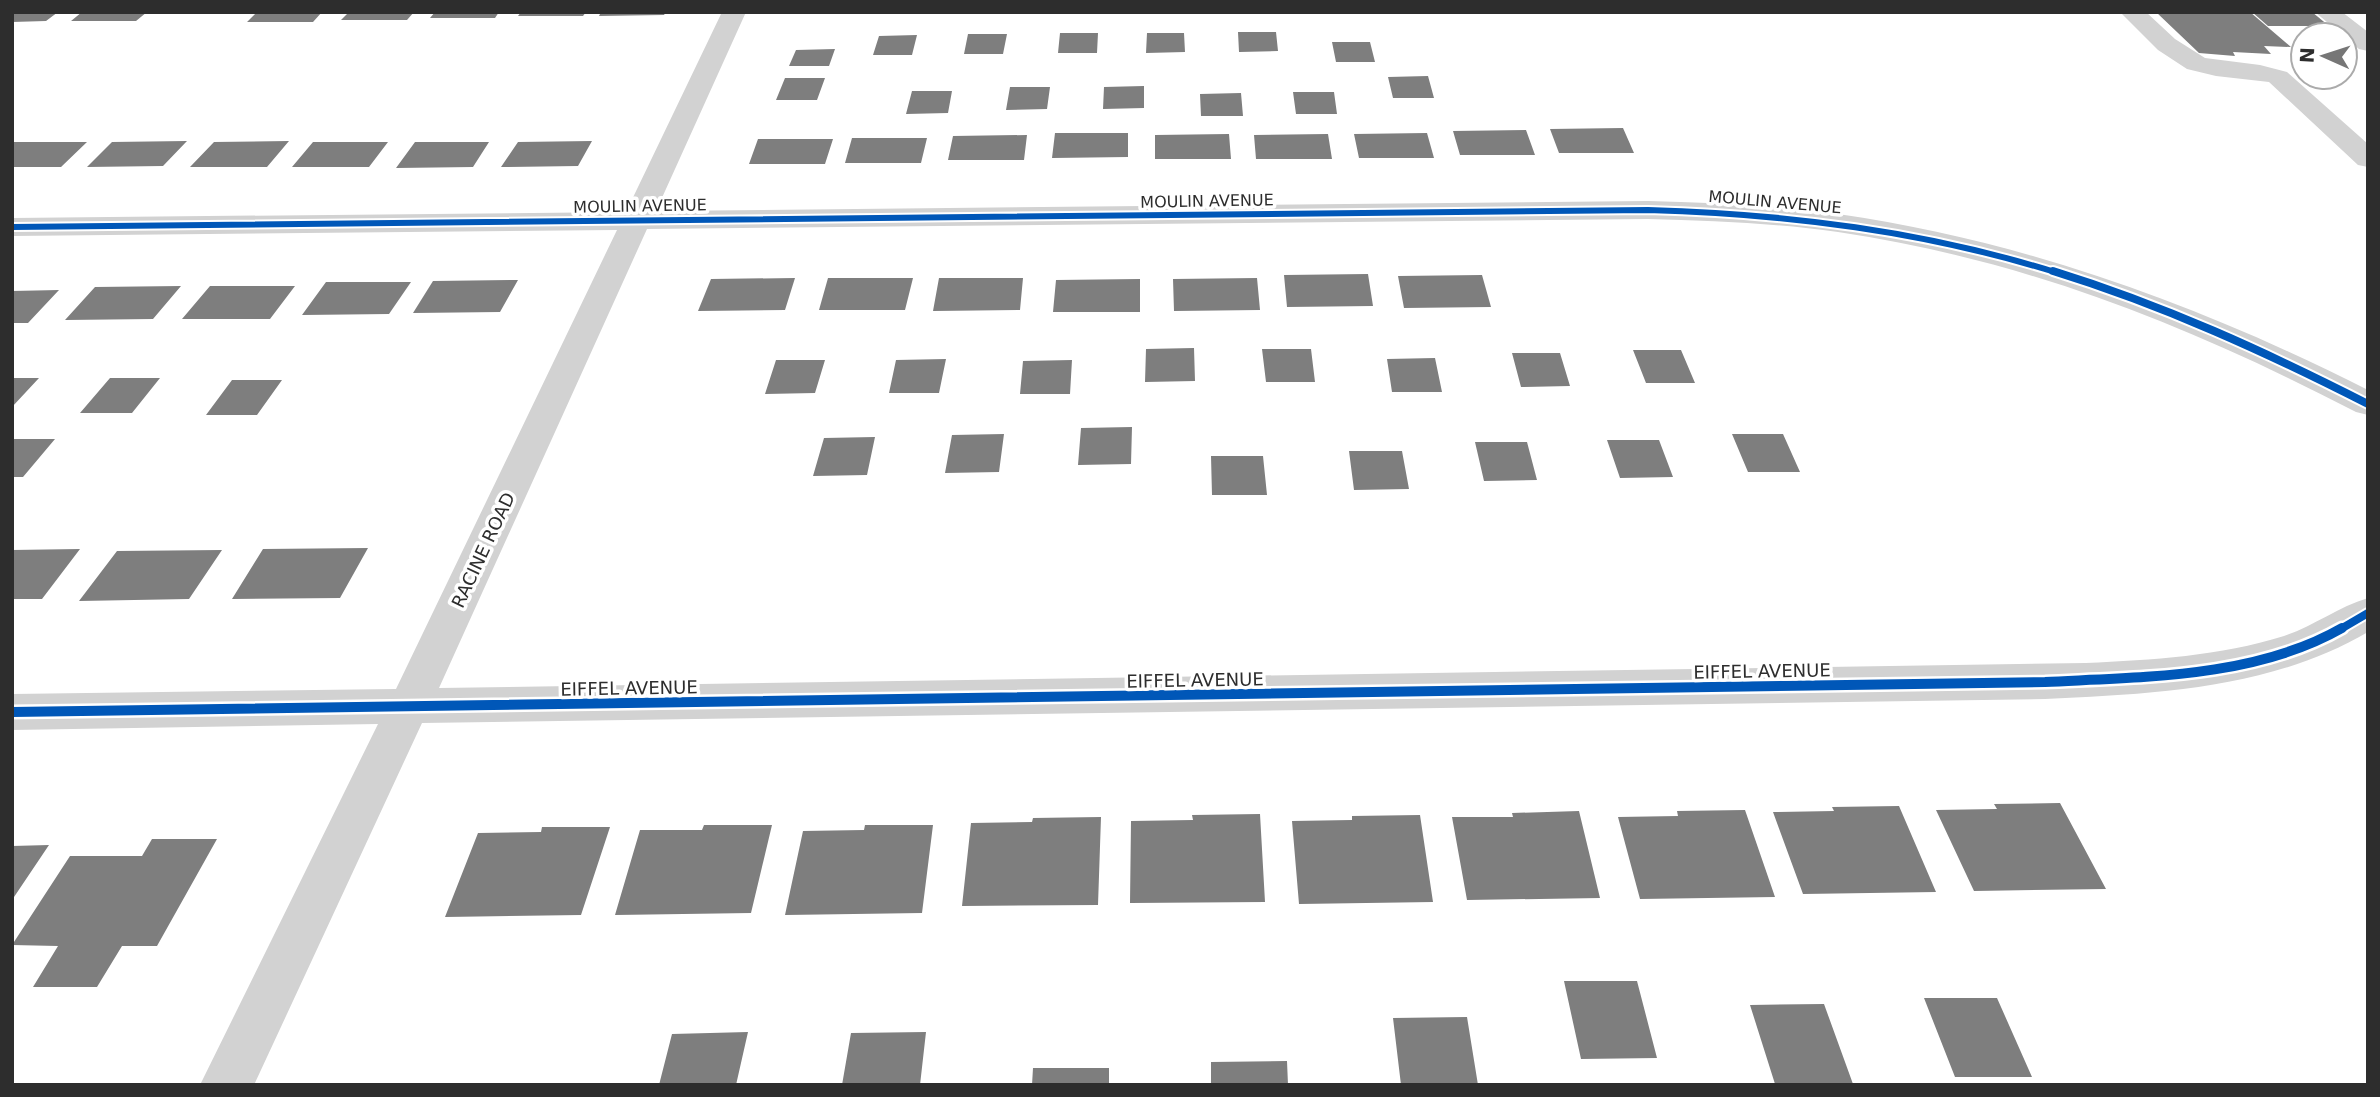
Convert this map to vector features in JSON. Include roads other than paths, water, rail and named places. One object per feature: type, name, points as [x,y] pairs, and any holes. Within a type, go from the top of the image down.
[{"type":"street","name":"RACINE ROAD","points":[[226,1085],[408,707],[734,12]]},
{"type":"street","points":[[2132,12],[2171,49],[2205,67],[2260,71],[2278,77],[2368,159]]},
{"type":"street","points":[[2327,12],[2368,44]]},
{"type":"street","name":"MOULIN AVENUE","points":[[12,226],[1648,210],[1787,215],[1917,235],[1993,252],[2071,276],[2214,328],[2302,368],[2368,404]]},
{"type":"street","name":"EIFFEL AVENUE","points":[[12,712],[2045,682],[2202,671],[2288,651],[2353,623],[2368,613]]}]
